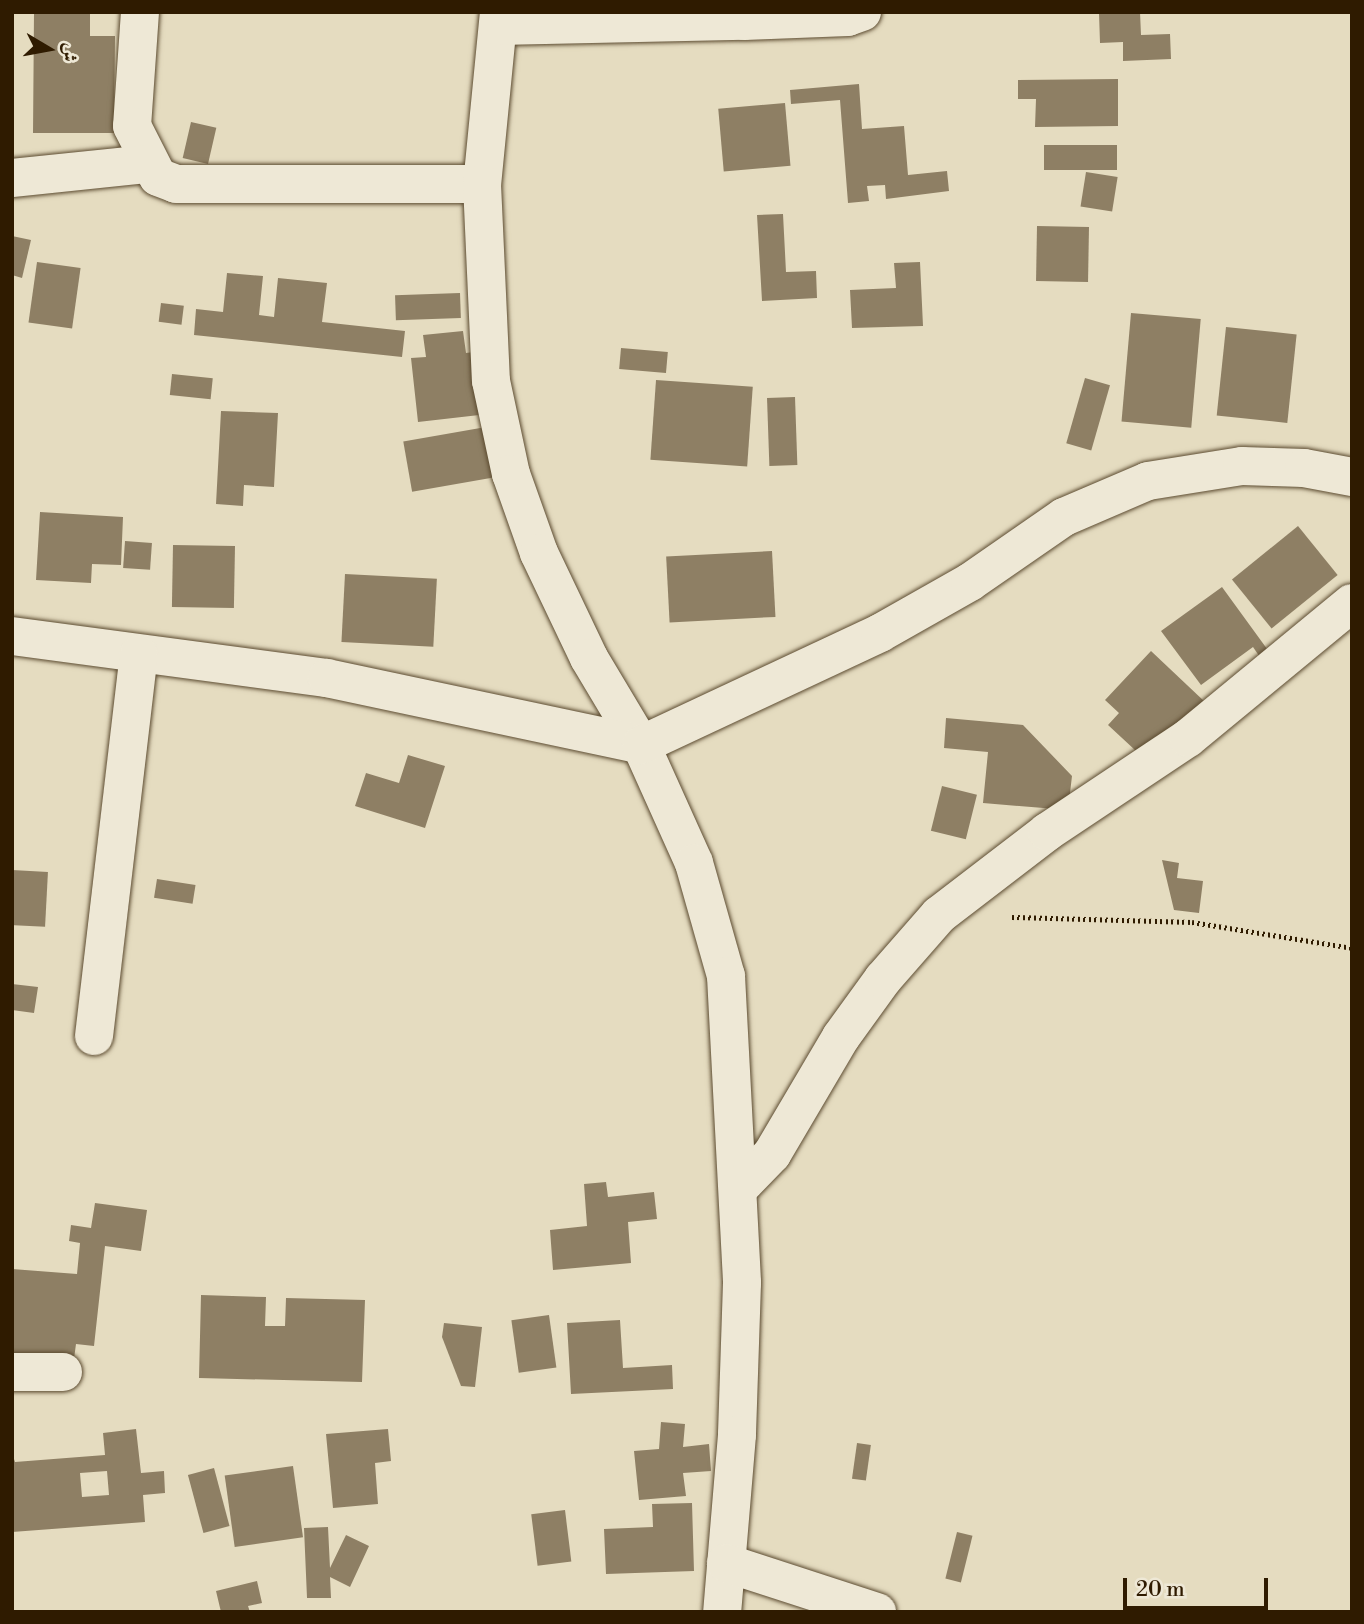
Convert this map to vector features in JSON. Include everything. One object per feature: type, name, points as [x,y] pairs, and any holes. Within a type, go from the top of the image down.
[{"type":"street","points":[[140,12],[132,126],[148,164],[158,177],[176,184],[482,184]]},
{"type":"street","points":[[722,1612],[737,1435],[740,1188],[726,976],[694,863],[641,745],[589,658],[540,553],[511,474],[491,381],[482,184],[499,19],[744,21],[848,17],[862,12]]},
{"type":"street","points":[[12,178],[148,164]]},
{"type":"street","points":[[12,636],[327,678],[641,745],[880,633],[970,582],[1064,517],[1148,481],[1242,466],[1304,468],[1352,477]]},
{"type":"street","points":[[740,1188],[772,1154],[841,1037],[883,978],[939,915],[1047,832],[1188,738],[1352,603]]},
{"type":"street","points":[[94,1036],[139,655]]},
{"type":"street","points":[[12,1372],[64,1372]]},
{"type":"street","points":[[726,1563],[877,1612]]},
{"type":"path","points":[[1006,916],[1192,922],[1352,948]]},
{"type":"building","points":[[34,12],[90,12],[90,36],[115,36],[114,133],[33,133]]},
{"type":"building","points":[[1140,12],[1141,35],[1170,34],[1171,59],[1123,61],[1123,42],[1100,43],[1099,13]]},
{"type":"building","points":[[1118,79],[1118,126],[1035,127],[1036,99],[1018,99],[1018,80]]},
{"type":"building","points":[[859,84],[862,129],[904,126],[908,175],[947,171],[949,191],[886,199],[885,185],[867,186],[869,201],[848,203],[840,100],[791,104],[790,90]]},
{"type":"building","points":[[785,103],[790,166],[724,172],[718,109]]},
{"type":"building","points":[[191,122],[216,128],[208,164],[183,158]]},
{"type":"building","points":[[1044,145],[1117,145],[1117,170],[1044,170]]},
{"type":"building","points":[[1086,172],[1118,177],[1112,212],[1081,207]]},
{"type":"building","points":[[783,214],[786,272],[816,271],[817,298],[762,301],[757,215]]},
{"type":"building","points":[[1037,226],[1089,227],[1088,282],[1036,281]]},
{"type":"building","points":[[12,236],[31,240],[22,278],[12,275]]},
{"type":"building","points":[[37,262],[81,268],[72,329],[29,322]]},
{"type":"building","points":[[920,262],[923,326],[852,328],[850,290],[896,288],[894,263]]},
{"type":"building","points":[[227,273],[263,276],[259,315],[274,317],[278,278],[327,283],[322,322],[405,331],[402,357],[194,335],[196,309],[223,312]]},
{"type":"building","points":[[460,293],[461,318],[396,320],[395,295]]},
{"type":"building","points":[[161,303],[184,306],[182,325],[159,322]]},
{"type":"building","points":[[1131,313],[1201,319],[1191,428],[1122,422]]},
{"type":"building","points":[[1226,327],[1297,334],[1287,423],[1217,416]]},
{"type":"building","points":[[463,331],[466,353],[481,351],[488,414],[418,422],[411,358],[426,357],[423,335]]},
{"type":"building","points":[[621,348],[668,352],[666,373],[619,369]]},
{"type":"building","points":[[172,374],[213,378],[211,399],[170,395]]},
{"type":"building","points":[[1085,378],[1110,385],[1091,451],[1066,443]]},
{"type":"building","points":[[656,380],[753,387],[747,467],[650,460]]},
{"type":"building","points":[[795,397],[797,465],[769,466],[767,398]]},
{"type":"building","points":[[221,411],[278,413],[274,487],[244,485],[243,506],[216,504]]},
{"type":"building","points":[[486,427],[495,477],[412,492],[403,442]]},
{"type":"building","points":[[40,512],[123,517],[121,565],[92,564],[91,583],[36,580]]},
{"type":"building","points":[[1298,526],[1338,575],[1272,628],[1232,579]]},
{"type":"building","points":[[125,541],[152,543],[150,570],[123,568]]},
{"type":"building","points":[[173,545],[235,546],[234,608],[172,607]]},
{"type":"building","points":[[772,551],[775,617],[670,622],[666,557]]},
{"type":"building","points":[[345,574],[437,579],[433,647],[341,642]]},
{"type":"building","points":[[1222,587],[1273,657],[1264,663],[1253,647],[1201,685],[1161,631]]},
{"type":"building","points":[[1151,651],[1205,702],[1149,763],[1108,725],[1119,713],[1105,700]]},
{"type":"building","points":[[946,718],[1023,725],[1072,776],[1068,810],[983,803],[988,752],[944,748]]},
{"type":"building","points":[[408,755],[445,766],[425,828],[355,806],[366,773],[399,783]]},
{"type":"building","points":[[942,786],[977,795],[966,839],[931,831]]},
{"type":"building","points":[[1162,860],[1179,863],[1177,878],[1203,881],[1199,913],[1174,910]]},
{"type":"building","points":[[12,870],[48,872],[45,927],[12,925]]},
{"type":"building","points":[[157,879],[196,885],[193,904],[154,898]]},
{"type":"building","points":[[12,984],[38,987],[34,1013],[12,1010]]},
{"type":"building","points":[[606,1182],[608,1197],[654,1192],[657,1219],[628,1222],[631,1263],[553,1270],[550,1230],[587,1226],[584,1184]]},
{"type":"building","points":[[95,1203],[147,1210],[141,1251],[105,1246],[94,1346],[76,1344],[73,1366],[12,1361],[12,1269],[77,1274],[80,1243],[69,1241],[71,1225],[91,1228]]},
{"type":"building","points":[[201,1295],[266,1297],[265,1326],[285,1326],[286,1298],[365,1300],[362,1382],[199,1378]]},
{"type":"building","points":[[549,1315],[556,1367],[519,1373],[511,1320]]},
{"type":"building","points":[[620,1320],[623,1368],[672,1365],[673,1389],[571,1394],[567,1323]]},
{"type":"building","points":[[444,1323],[482,1327],[475,1387],[461,1386],[442,1337]]},
{"type":"building","points":[[661,1422],[685,1424],[683,1447],[709,1444],[711,1471],[683,1473],[686,1496],[639,1500],[634,1451],[659,1449]]},
{"type":"building","points":[[136,1429],[141,1473],[164,1471],[165,1493],[143,1495],[145,1522],[12,1532],[12,1453],[15,1462],[105,1455],[103,1433]],"holes":[[[107,1471],[109,1495],[82,1497],[80,1473]]]},
{"type":"building","points":[[388,1429],[391,1461],[375,1463],[378,1504],[333,1508],[326,1434]]},
{"type":"building","points":[[857,1443],[871,1445],[866,1481],[852,1479]]},
{"type":"building","points":[[293,1466],[303,1537],[235,1547],[225,1476]]},
{"type":"building","points":[[214,1468],[230,1526],[203,1533],[188,1475]]},
{"type":"building","points":[[692,1503],[694,1571],[606,1574],[604,1529],[653,1527],[652,1504]]},
{"type":"building","points":[[565,1510],[571,1562],[538,1566],[531,1514]]},
{"type":"building","points":[[328,1527],[330,1568],[346,1535],[369,1546],[350,1587],[330,1577],[331,1598],[307,1598],[304,1528]]},
{"type":"building","points":[[957,1532],[973,1536],[961,1582],[945,1579]]},
{"type":"building","points":[[257,1581],[262,1603],[248,1606],[250,1612],[221,1612],[216,1591]]}]
